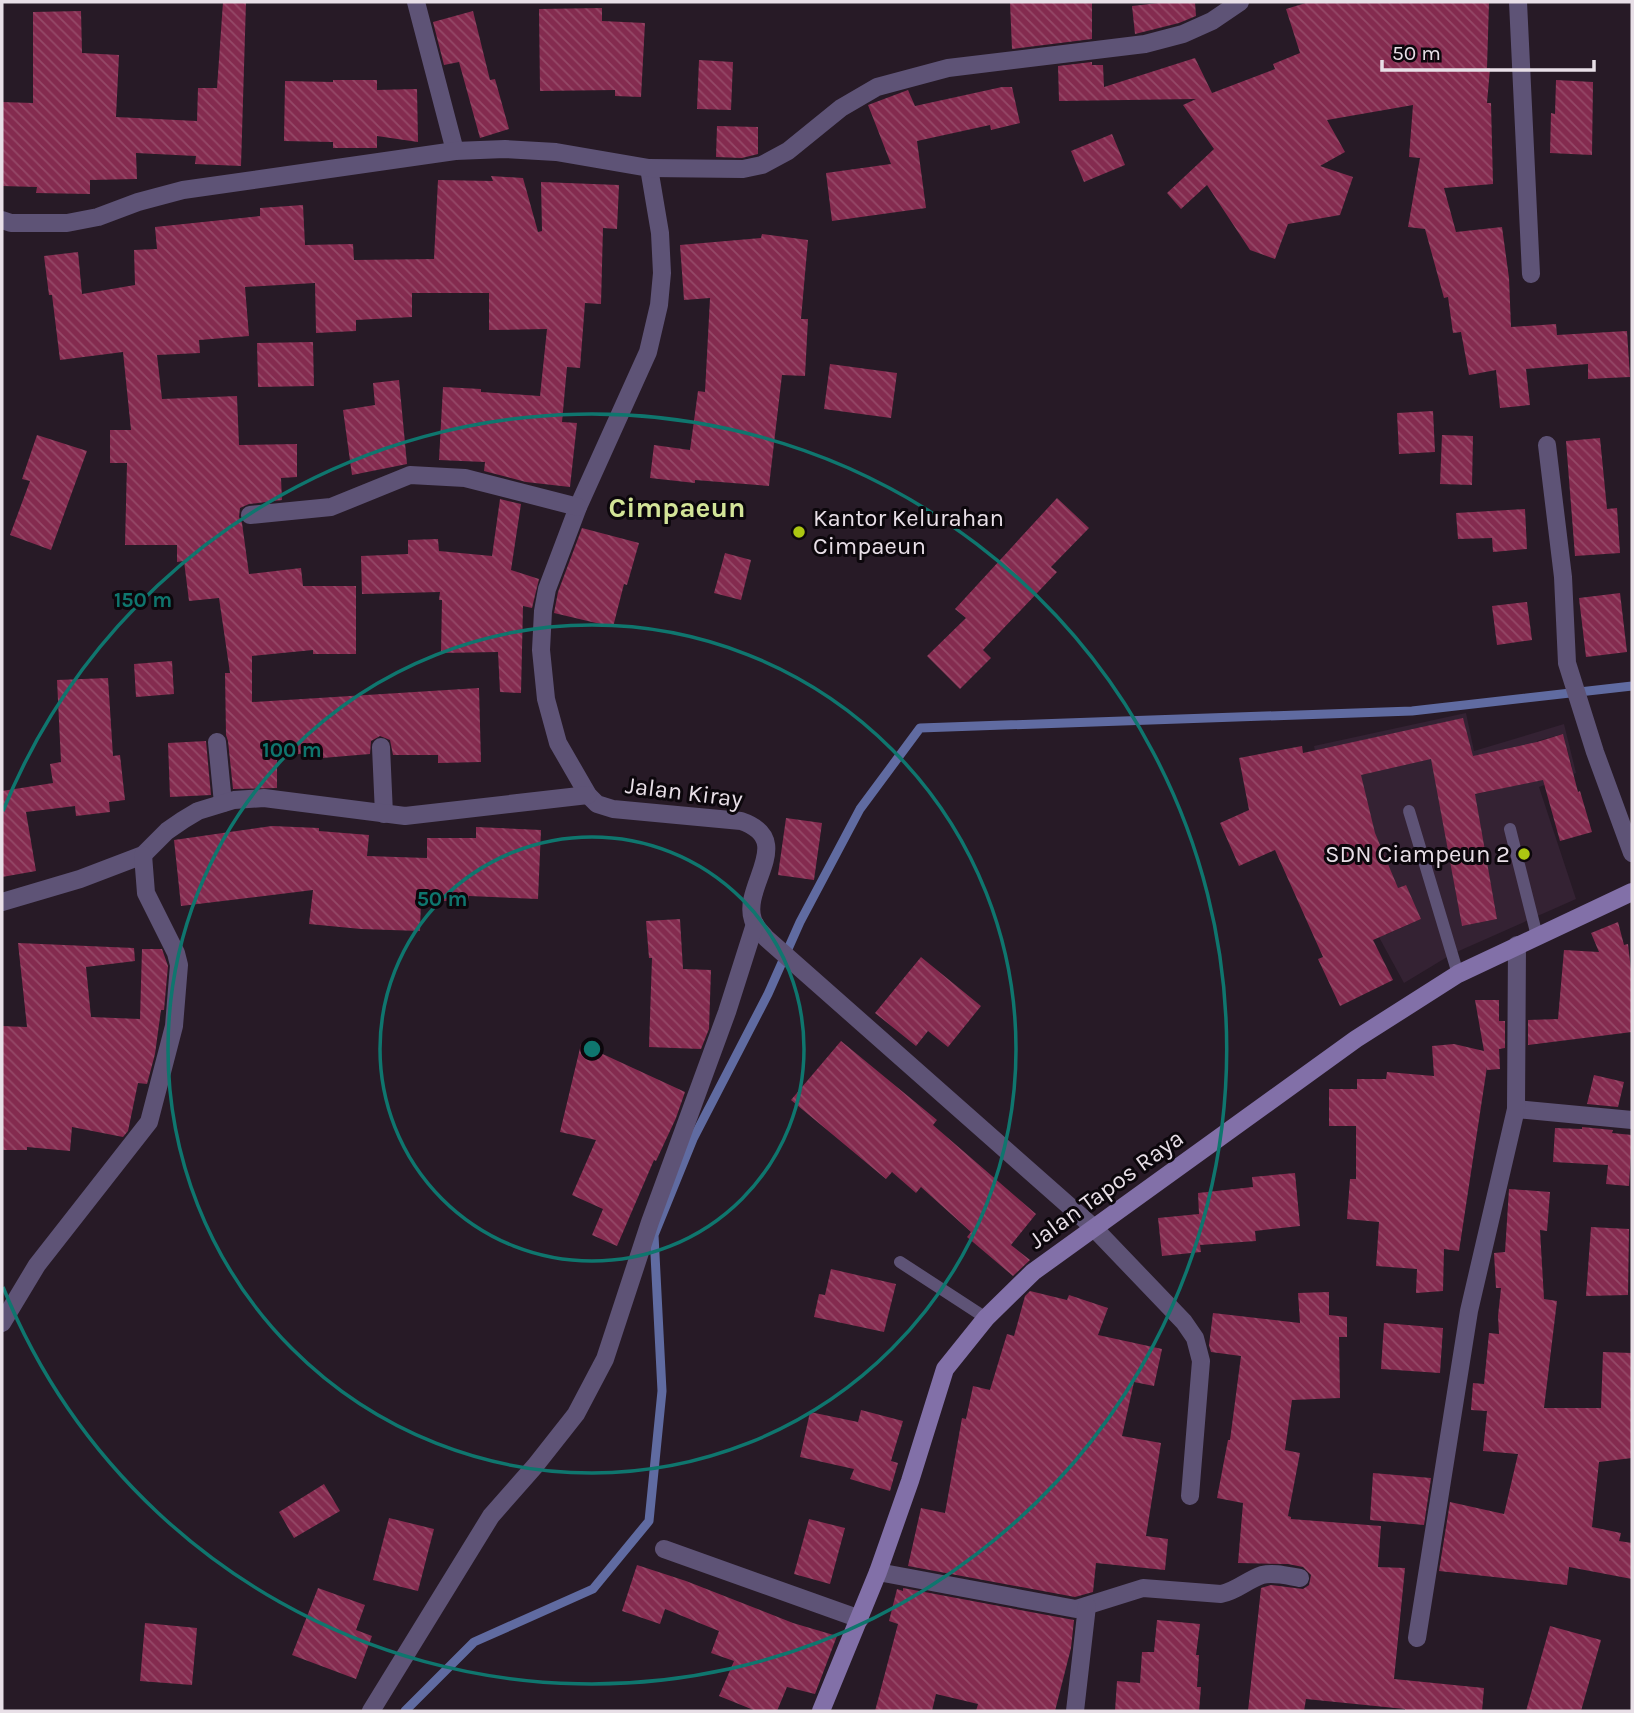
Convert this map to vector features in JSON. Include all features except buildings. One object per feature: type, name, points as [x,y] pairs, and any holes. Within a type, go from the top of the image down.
[{"type":"main road","name":"Jalan Tapos Raya","points":[[821,1711],[878,1572],[945,1369],[986,1318],[1033,1272],[1356,1039],[1458,974],[1632,892]]},
{"type":"street","points":[[416,2],[454,151]]},
{"type":"street","points":[[2,220],[11,223],[67,223],[98,217],[138,202],[183,190],[454,151],[505,149],[556,152],[649,168],[743,169],[762,165],[789,151],[841,108],[877,87],[948,68],[1145,44],[1183,34],[1212,21],[1240,2]]},
{"type":"street","points":[[1518,2],[1531,274]]},
{"type":"street","name":"Jalan Kiray","points":[[649,168],[660,233],[662,273],[659,305],[648,352],[578,507],[547,589],[542,611],[541,650],[548,711],[558,743],[588,795],[597,804],[613,809],[741,821],[755,826],[764,836],[767,853],[752,908],[761,931]]},
{"type":"street","points":[[1547,445],[1563,577],[1567,663],[1595,752],[1632,853]]},
{"type":"street","points":[[250,515],[331,507],[410,475],[465,478],[578,507]]},
{"type":"street","points":[[217,742],[223,803]]},
{"type":"street","points":[[381,747],[384,814]]},
{"type":"street","points":[[2,902],[80,879],[143,855],[167,831],[183,820],[198,811],[223,803],[264,798],[384,814],[423,815],[588,795]]},
{"type":"street","points":[[2,1323],[37,1265],[149,1122],[174,1026],[179,965],[176,953],[146,893],[143,855]]},
{"type":"street","points":[[371,1711],[491,1516],[536,1466],[576,1414],[605,1359],[650,1222],[727,1012],[761,931],[1093,1227],[1184,1322],[1200,1350],[1200,1388],[1190,1496]]},
{"type":"street","points":[[1417,1638],[1469,1311],[1516,1110],[1517,945]]},
{"type":"street","points":[[1516,1110],[1632,1120]]},
{"type":"street","points":[[664,1549],[860,1619]]},
{"type":"street","points":[[878,1572],[1061,1608],[1087,1606],[1143,1588],[1221,1594],[1232,1592],[1259,1576],[1269,1574],[1300,1578]]},
{"type":"street","points":[[1074,1711],[1087,1606]]},
{"type":"lane","points":[[1409,811],[1458,974]]},
{"type":"lane","points":[[1510,829],[1537,936]]},
{"type":"lane","points":[[900,1262],[986,1318]]},
{"type":"shaded area","points":[[1466,713],[1474,751],[1564,724],[1576,773],[1539,787],[1576,899],[1452,954],[1404,983],[1356,895],[1331,825],[1314,746]],"holes":[[[1463,719],[1471,749],[1361,775],[1322,749]],[[1563,734],[1572,767],[1545,774],[1537,741]],[[1524,745],[1531,782],[1441,802]],[[1476,804],[1497,919],[1462,926],[1441,811]],[[1405,885],[1421,919],[1385,935],[1370,901]]]},
{"type":"waterway","points":[[405,1711],[474,1642],[593,1589],[649,1521],[662,1391],[654,1235],[693,1139],[768,994],[800,922],[860,809],[920,728],[1412,711],[1632,686]]},
{"type":"place","name":"Kantor Kelurahan Cimpaeun","points":[[799,532]]},
{"type":"place","name":"SDN Ciampeun 2","points":[[1524,854]]},
{"type":"district","name":"Cimpaeun","points":[[677,507]]}]
